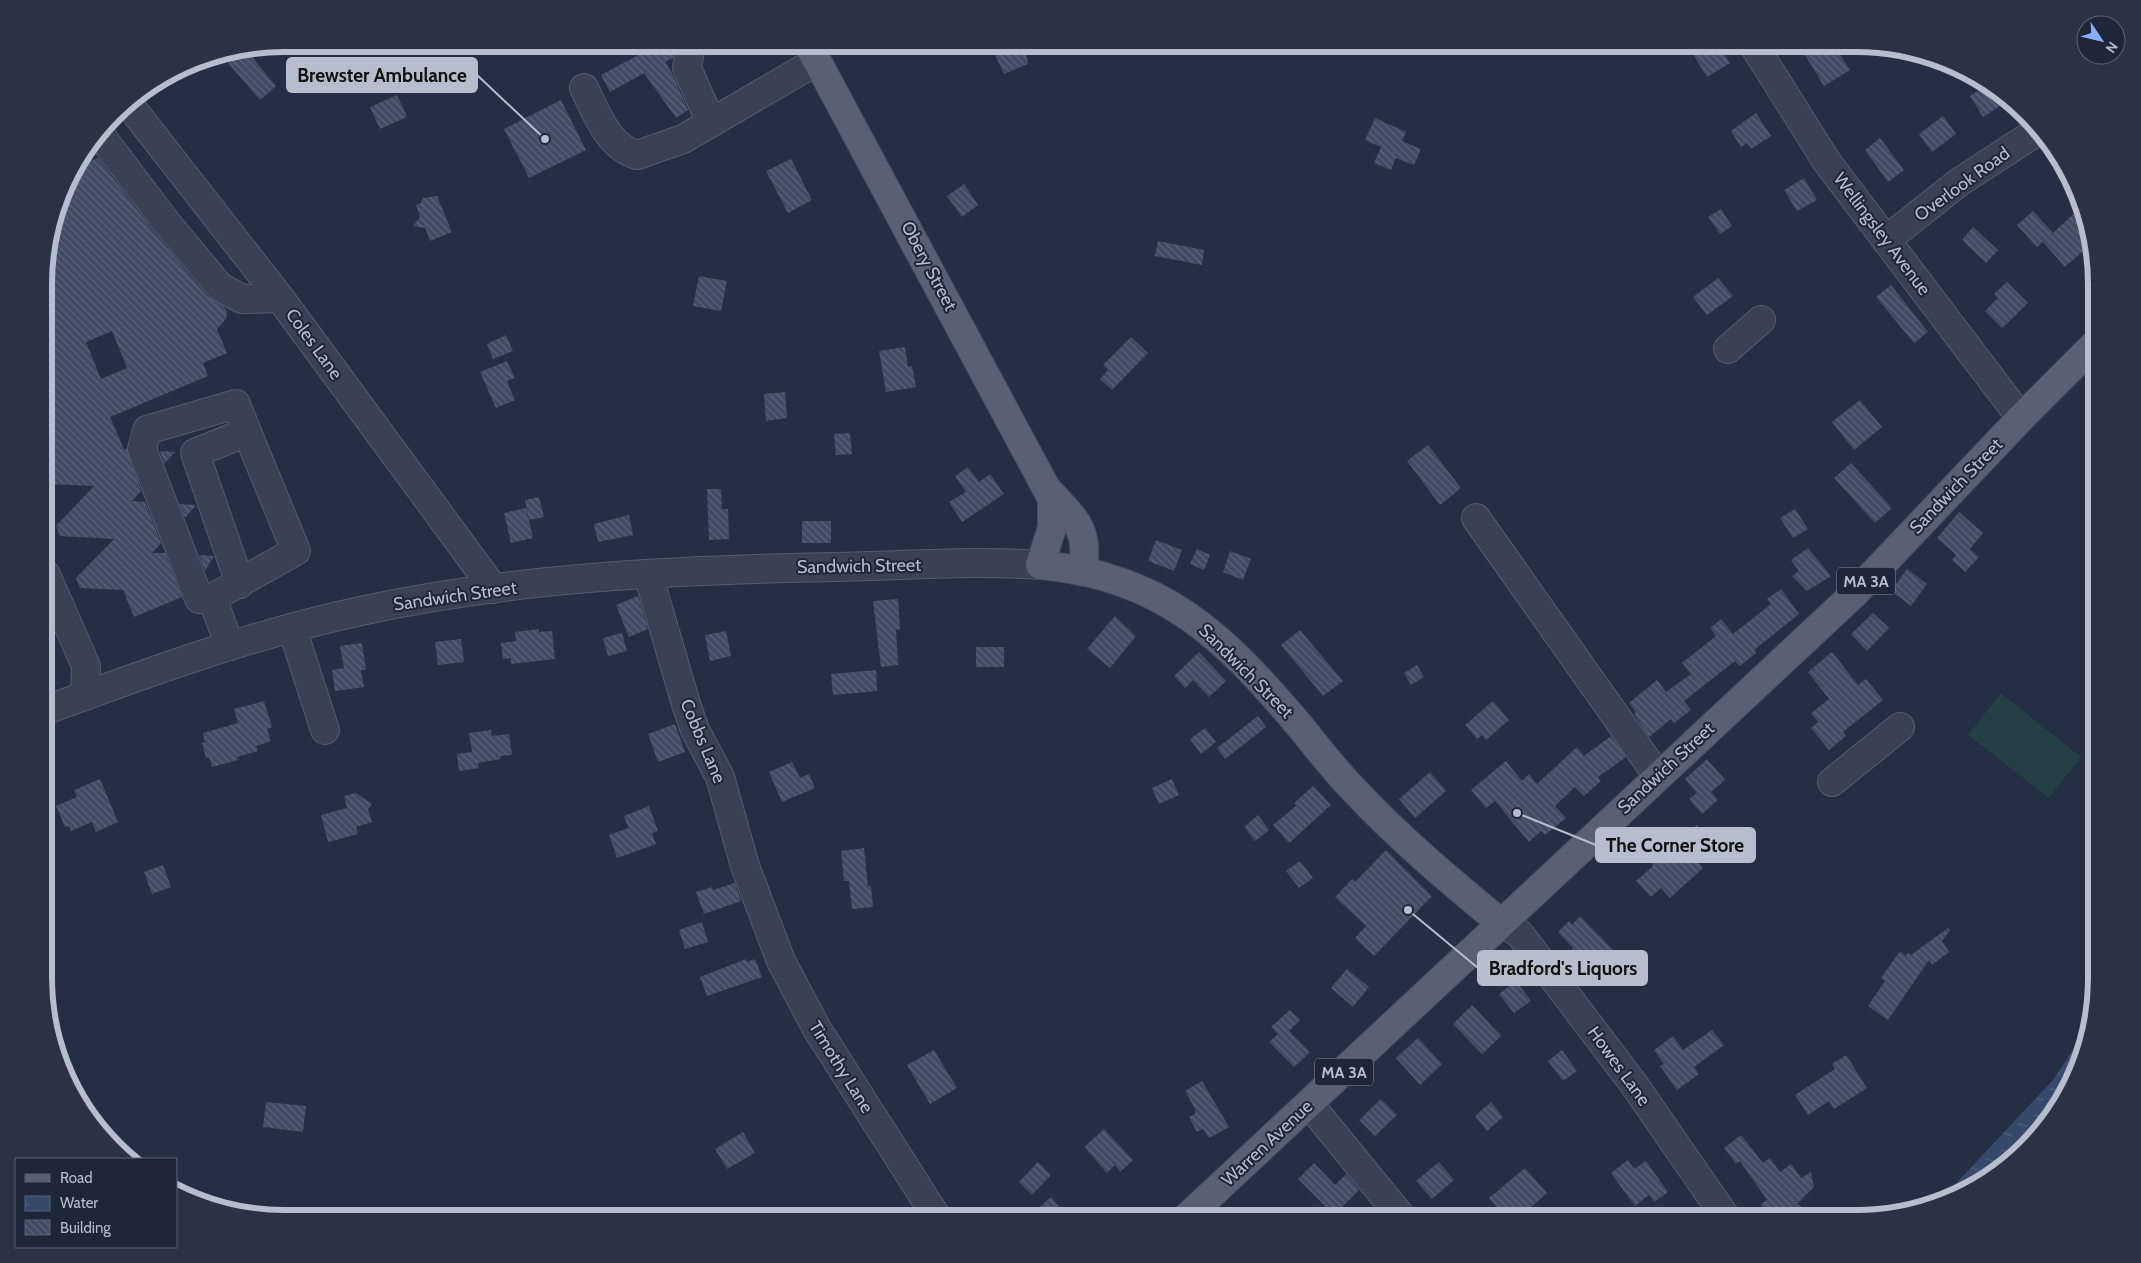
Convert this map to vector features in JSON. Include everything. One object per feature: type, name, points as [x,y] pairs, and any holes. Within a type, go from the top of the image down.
[{"type":"main road","name":"Obery Street","points":[[812,53],[1052,499],[1053,520],[1040,566]]},
{"type":"main road","name":"Sandwich Street","points":[[1040,566],[1083,572],[1154,595],[1175,606],[1200,623],[1261,683],[1353,790],[1378,815],[1430,864],[1501,923],[1854,594],[2021,418],[2088,351]]},
{"type":"main road","name":"Obery Street","points":[[1047,489],[1077,523],[1085,539],[1083,572]]},
{"type":"main road","name":"Warren Avenue","points":[[1195,1210],[1310,1105],[1501,923]]},
{"type":"street","points":[[690,52],[687,68],[711,123]]},
{"type":"street","name":"Wellingsley Avenue","points":[[1757,52],[1822,155],[2021,418]]},
{"type":"street","points":[[584,88],[610,135],[629,153],[637,155],[683,139],[711,123],[812,53]]},
{"type":"street","name":"Coles Lane","points":[[133,108],[280,298],[494,590]]},
{"type":"street","name":"Overlook Road","points":[[1886,240],[1958,183],[2033,134]]},
{"type":"street","points":[[103,139],[166,222],[220,287],[242,299],[280,298]]},
{"type":"street","points":[[1728,350],[1761,320]]},
{"type":"street","points":[[236,404],[296,551],[240,584],[212,598],[199,599],[142,449],[147,430],[236,404]]},
{"type":"street","points":[[240,584],[195,453],[247,432]]},
{"type":"street","points":[[1476,518],[1658,776]]},
{"type":"street","name":"Sandwich Street","points":[[52,708],[230,646],[292,628],[384,606],[494,590],[648,574],[758,568],[994,564],[1040,566]]},
{"type":"street","name":"Cobbs Lane","points":[[648,574],[686,704],[695,730],[720,777],[737,844],[759,906]]},
{"type":"street","points":[[52,589],[86,666],[85,696]]},
{"type":"street","points":[[212,598],[230,646]]},
{"type":"street","points":[[292,628],[325,730]]},
{"type":"street","points":[[1832,782],[1900,727]]},
{"type":"street","name":"Timothy Lane","points":[[759,906],[781,961],[804,1008],[932,1210]]},
{"type":"street","name":"Howes Lane","points":[[1501,923],[1519,933],[1633,1083],[1721,1210]]},
{"type":"street","points":[[1310,1105],[1396,1210]]},
{"type":"green space","points":[[2001,693],[2081,757],[2049,798],[1968,735]]},
{"type":"water","points":[[2082,1036],[2065,1081],[2041,1120],[2031,1132],[1998,1163],[1948,1192],[1948,1192],[2053,1080]]},
{"type":"building","points":[[644,52],[674,52],[673,58],[665,62],[672,73],[688,110],[676,118],[644,73],[610,92],[601,75]]},
{"type":"building","points":[[994,52],[1026,52],[1028,64],[1004,74]]},
{"type":"building","points":[[1692,52],[1723,52],[1730,63],[1707,77]]},
{"type":"building","points":[[1803,52],[1838,52],[1850,70],[1824,86]]},
{"type":"building","points":[[250,55],[276,86],[260,100],[228,63],[233,58]]},
{"type":"building","points":[[1981,89],[2003,104],[1983,117],[1970,96]]},
{"type":"building","points":[[397,95],[407,117],[380,129],[370,107]]},
{"type":"building","points":[[561,100],[586,150],[529,178],[504,129]]},
{"type":"building","points":[[1756,113],[1771,136],[1751,149],[1747,143],[1741,147],[1731,131]]},
{"type":"building","points":[[1943,116],[1956,134],[1932,152],[1919,134]]},
{"type":"building","points":[[1375,118],[1406,132],[1402,141],[1421,149],[1414,165],[1396,158],[1391,170],[1374,163],[1381,147],[1365,140]]},
{"type":"building","points":[[1880,138],[1904,170],[1888,182],[1865,150]]},
{"type":"building","points":[[98,158],[154,232],[208,297],[224,307],[227,312],[226,319],[217,329],[227,353],[203,363],[208,376],[110,417],[124,449],[127,449],[141,491],[132,501],[145,502],[161,543],[152,553],[165,553],[182,597],[134,617],[123,590],[80,588],[76,578],[114,539],[60,536],[56,526],[94,486],[52,484],[52,284],[54,254],[60,224],[70,195],[88,162]],"holes":[[[112,331],[127,368],[101,379],[86,342]]]},
{"type":"building","points":[[791,159],[812,200],[788,213],[766,171]]},
{"type":"building","points":[[1804,178],[1817,200],[1797,211],[1784,190]]},
{"type":"building","points":[[964,184],[978,205],[962,217],[947,196]]},
{"type":"building","points":[[437,196],[452,232],[430,241],[425,228],[413,226],[420,217],[416,205],[421,203],[423,198]]},
{"type":"building","points":[[1721,209],[1732,226],[1720,234],[1708,217]]},
{"type":"building","points":[[2033,211],[2053,233],[2037,247],[2017,225]]},
{"type":"building","points":[[2076,211],[2086,249],[2065,267],[2043,242]]},
{"type":"building","points":[[1973,227],[1998,250],[1986,263],[1962,240]]},
{"type":"building","points":[[1158,241],[1204,250],[1202,265],[1155,256]]},
{"type":"building","points":[[699,276],[727,281],[721,311],[693,306]]},
{"type":"building","points":[[1718,278],[1733,296],[1707,315],[1693,297]]},
{"type":"building","points":[[2007,282],[2028,303],[2002,328],[1985,311],[1998,298],[1994,294]]},
{"type":"building","points":[[1891,285],[1928,332],[1914,343],[1876,297]]},
{"type":"building","points":[[506,335],[513,351],[493,359],[487,344]]},
{"type":"building","points":[[1131,337],[1148,353],[1112,390],[1100,379],[1108,370],[1103,365]]},
{"type":"building","points":[[905,347],[908,367],[912,366],[916,387],[886,392],[879,351]]},
{"type":"building","points":[[507,361],[515,378],[507,381],[515,400],[496,408],[480,372]]},
{"type":"building","points":[[785,392],[787,418],[766,421],[764,394]]},
{"type":"building","points":[[1860,400],[1882,427],[1854,450],[1832,422]]},
{"type":"building","points":[[850,433],[852,454],[836,455],[834,434]]},
{"type":"building","points":[[1428,445],[1461,488],[1440,505],[1407,461]]},
{"type":"building","points":[[160,451],[175,452],[164,464]]},
{"type":"building","points":[[1851,463],[1892,508],[1875,523],[1834,478]]},
{"type":"building","points":[[968,467],[979,482],[990,474],[1004,494],[962,522],[949,502],[966,492],[955,476]]},
{"type":"building","points":[[707,489],[721,489],[722,509],[728,509],[729,539],[709,540]]},
{"type":"building","points":[[539,497],[544,517],[529,520],[525,500]]},
{"type":"building","points":[[179,504],[196,505],[185,518]]},
{"type":"building","points":[[526,508],[533,538],[511,543],[504,513]]},
{"type":"building","points":[[1795,509],[1808,529],[1793,538],[1780,518]]},
{"type":"building","points":[[1959,512],[1983,533],[1970,549],[1979,557],[1965,572],[1952,560],[1956,555],[1937,538]]},
{"type":"building","points":[[629,515],[633,535],[598,542],[594,524]]},
{"type":"building","points":[[802,521],[831,521],[831,543],[802,543]]},
{"type":"building","points":[[1156,540],[1182,550],[1174,571],[1148,561]]},
{"type":"building","points":[[1808,548],[1831,576],[1807,591],[1792,576],[1799,571],[1791,560]]},
{"type":"building","points":[[1197,549],[1210,555],[1204,570],[1190,564]]},
{"type":"building","points":[[1230,551],[1251,559],[1243,580],[1223,572]]},
{"type":"building","points":[[199,555],[214,556],[205,571]]},
{"type":"building","points":[[1907,569],[1927,584],[1911,606],[1891,591]]},
{"type":"building","points":[[1781,589],[1799,614],[1754,650],[1756,653],[1740,666],[1735,661],[1684,701],[1691,710],[1674,723],[1671,719],[1649,737],[1629,703],[1657,680],[1666,692],[1691,674],[1682,663],[1716,636],[1710,628],[1721,619],[1733,634],[1771,604],[1767,599]]},
{"type":"building","points":[[638,596],[648,629],[629,637],[616,605]]},
{"type":"building","points":[[898,599],[900,629],[896,630],[898,665],[881,667],[873,601]]},
{"type":"building","points":[[1873,613],[1889,628],[1867,651],[1851,634]]},
{"type":"building","points":[[1115,616],[1136,636],[1110,668],[1087,649]]},
{"type":"building","points":[[539,629],[539,632],[552,631],[555,659],[511,664],[511,658],[503,659],[501,643],[516,641],[515,632]]},
{"type":"building","points":[[1300,630],[1343,681],[1323,696],[1281,645]]},
{"type":"building","points":[[726,631],[731,656],[710,661],[705,635]]},
{"type":"building","points":[[622,633],[627,651],[608,656],[603,638]]},
{"type":"building","points":[[461,639],[464,662],[438,665],[435,642]]},
{"type":"building","points":[[362,643],[366,670],[361,670],[364,687],[335,691],[332,670],[344,668],[340,646]]},
{"type":"building","points":[[976,647],[1004,647],[1004,667],[976,667]]},
{"type":"building","points":[[1199,652],[1226,681],[1209,697],[1193,680],[1185,688],[1174,676]]},
{"type":"building","points":[[1832,652],[1858,685],[1866,679],[1883,700],[1843,732],[1846,736],[1829,750],[1811,728],[1818,722],[1811,713],[1829,699],[1808,672]]},
{"type":"building","points":[[1417,665],[1424,677],[1411,685],[1404,673]]},
{"type":"building","points":[[876,670],[877,691],[833,695],[831,674]]},
{"type":"building","points":[[264,701],[272,727],[267,729],[271,741],[256,746],[258,751],[237,757],[238,760],[212,767],[209,757],[206,758],[202,743],[205,742],[203,733],[238,723],[234,709]]},
{"type":"building","points":[[1493,701],[1509,720],[1486,740],[1482,735],[1477,739],[1465,725]]},
{"type":"building","points":[[1258,716],[1266,727],[1225,759],[1217,748]]},
{"type":"building","points":[[675,724],[685,752],[658,762],[648,734]]},
{"type":"building","points":[[1205,728],[1216,742],[1201,754],[1190,739]]},
{"type":"building","points":[[491,730],[492,736],[509,734],[512,755],[500,756],[501,759],[478,763],[479,768],[459,771],[457,754],[472,752],[469,733]]},
{"type":"building","points":[[1611,736],[1626,757],[1598,777],[1601,781],[1584,796],[1575,787],[1555,806],[1566,818],[1545,835],[1541,831],[1529,842],[1495,801],[1486,808],[1471,790],[1506,761],[1522,781],[1529,774],[1537,784],[1577,747],[1584,756]]},
{"type":"building","points":[[1707,759],[1725,780],[1711,792],[1718,800],[1702,814],[1689,799],[1697,793],[1685,779]]},
{"type":"building","points":[[792,762],[800,778],[809,774],[815,788],[782,802],[769,772]]},
{"type":"building","points":[[1430,772],[1446,791],[1415,818],[1399,799]]},
{"type":"building","points":[[100,779],[118,822],[96,832],[92,822],[71,831],[69,826],[65,827],[56,806],[77,797],[74,790]]},
{"type":"building","points":[[1172,779],[1179,795],[1159,804],[1152,788]]},
{"type":"building","points":[[1313,786],[1331,805],[1289,843],[1273,825],[1296,806],[1294,803]]},
{"type":"building","points":[[356,793],[372,804],[368,809],[372,822],[356,827],[358,834],[328,842],[321,815],[347,808],[344,796]]},
{"type":"building","points":[[649,806],[658,831],[652,833],[656,844],[617,858],[609,835],[628,828],[624,816]]},
{"type":"building","points":[[1258,815],[1269,830],[1255,841],[1244,827]]},
{"type":"building","points":[[1697,825],[1707,838],[1688,852],[1703,868],[1670,898],[1661,888],[1651,897],[1636,881],[1653,866],[1647,849],[1677,840]]},
{"type":"building","points":[[864,848],[868,886],[871,886],[873,907],[852,909],[849,881],[844,881],[841,851]]},
{"type":"building","points":[[1386,850],[1432,896],[1374,956],[1355,938],[1366,926],[1335,897],[1352,879],[1355,882]]},
{"type":"building","points":[[1300,861],[1313,878],[1299,888],[1286,871]]},
{"type":"building","points":[[163,865],[171,887],[152,894],[144,872]]},
{"type":"building","points":[[735,883],[741,901],[704,914],[696,892],[712,887],[713,890]]},
{"type":"building","points":[[1580,916],[1620,957],[1597,979],[1570,952],[1573,948],[1558,932],[1569,921],[1572,925]]},
{"type":"building","points":[[702,922],[708,942],[685,949],[679,930]]},
{"type":"building","points":[[1948,928],[1950,930],[1942,941],[1949,952],[1932,965],[1929,960],[1888,1020],[1868,1006],[1885,981],[1881,978],[1900,951],[1906,956],[1908,952],[1911,955]]},
{"type":"building","points":[[746,959],[747,962],[755,959],[762,977],[707,996],[700,977]]},
{"type":"building","points":[[1347,969],[1369,987],[1353,1007],[1331,988]]},
{"type":"building","points":[[1516,981],[1531,1001],[1514,1013],[1499,994]]},
{"type":"building","points":[[1472,1005],[1501,1036],[1482,1054],[1453,1024]]},
{"type":"building","points":[[1290,1010],[1300,1020],[1289,1031],[1310,1052],[1294,1067],[1269,1042],[1278,1034],[1271,1027]]},
{"type":"building","points":[[1712,1030],[1724,1045],[1694,1067],[1699,1074],[1677,1090],[1660,1066],[1664,1064],[1654,1050],[1673,1036],[1683,1050]]},
{"type":"building","points":[[1418,1038],[1442,1064],[1420,1085],[1396,1058]]},
{"type":"building","points":[[934,1050],[957,1088],[930,1104],[907,1065]]},
{"type":"building","points":[[1562,1050],[1577,1071],[1563,1081],[1548,1061]]},
{"type":"building","points":[[1846,1055],[1867,1088],[1834,1109],[1829,1101],[1808,1115],[1795,1095],[1835,1069],[1832,1064]]},
{"type":"building","points":[[1202,1081],[1229,1127],[1209,1138],[1203,1129],[1197,1132],[1189,1117],[1195,1114],[1195,1109],[1185,1091]]},
{"type":"building","points":[[1381,1099],[1397,1115],[1375,1136],[1359,1120]]},
{"type":"building","points":[[266,1102],[306,1106],[303,1132],[263,1127]]},
{"type":"building","points":[[1491,1102],[1503,1117],[1487,1131],[1475,1116]]},
{"type":"building","points":[[1104,1129],[1133,1160],[1120,1172],[1115,1165],[1107,1173],[1084,1147]]},
{"type":"building","points":[[743,1132],[755,1153],[727,1169],[715,1149]]},
{"type":"building","points":[[1741,1135],[1763,1163],[1770,1158],[1780,1172],[1791,1164],[1801,1178],[1811,1172],[1814,1187],[1797,1204],[1807,1210],[1765,1210],[1761,1204],[1767,1200],[1740,1161],[1736,1164],[1724,1148]]},
{"type":"building","points":[[1628,1160],[1634,1169],[1646,1161],[1668,1192],[1654,1202],[1649,1195],[1635,1206],[1611,1173]]},
{"type":"building","points":[[1038,1162],[1051,1175],[1032,1195],[1019,1182]]},
{"type":"building","points":[[1439,1162],[1454,1180],[1432,1199],[1416,1181]]},
{"type":"building","points":[[1314,1163],[1335,1185],[1346,1174],[1359,1190],[1339,1210],[1329,1210],[1298,1179]]},
{"type":"building","points":[[1525,1168],[1547,1193],[1528,1210],[1499,1210],[1489,1198]]},
{"type":"building","points":[[1051,1197],[1062,1210],[1036,1210]]},
{"type":"place","name":"Brewster Ambulance","points":[[545,139]]},
{"type":"place","name":"The Corner Store","points":[[1517,813]]},
{"type":"place","name":"Bradford's Liquors","points":[[1408,910]]}]
